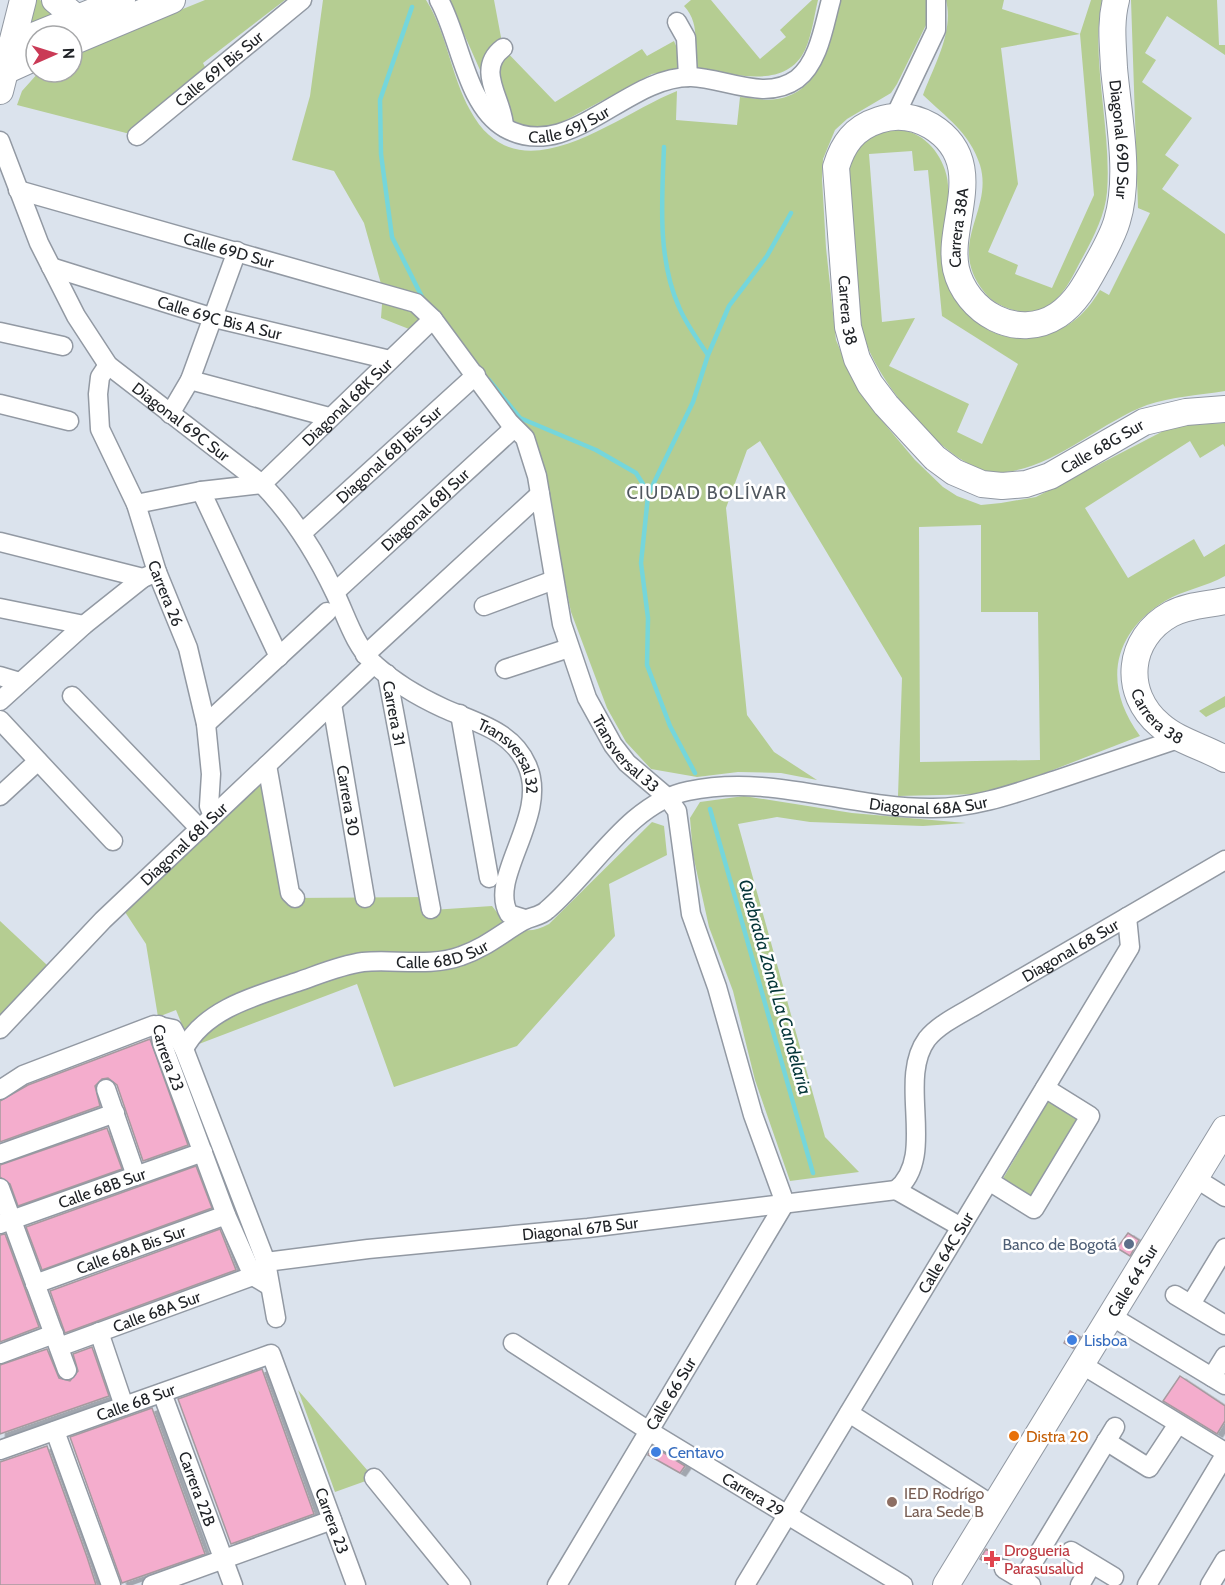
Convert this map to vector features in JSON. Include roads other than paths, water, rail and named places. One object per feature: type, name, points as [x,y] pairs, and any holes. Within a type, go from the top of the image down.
[{"type":"street","points":[[2,81],[9,33],[23,0]]},
{"type":"street","points":[[9,33],[77,18],[122,0]]},
{"type":"street","points":[[84,37],[172,0]]},
{"type":"street","name":"Calle 69I Bis Sur","points":[[137,136],[302,0]]},
{"type":"street","points":[[440,0],[480,101],[498,123],[504,116],[490,79],[493,59],[503,48]]},
{"type":"street","points":[[677,22],[684,31],[688,48],[688,77],[754,88],[773,88],[797,78],[809,65],[831,0]]},
{"type":"street","points":[[896,116],[936,30],[936,0]]},
{"type":"street","name":"Diagonal 69D Sur","points":[[1036,324],[1058,315],[1084,289],[1117,220],[1123,182],[1112,28],[1116,0]]},
{"type":"street","points":[[56,1],[77,18]]},
{"type":"street","points":[[2,81],[24,65]]},
{"type":"street","name":"Calle 69J Sur","points":[[498,123],[529,136],[560,134],[644,89],[662,81],[688,77]]},
{"type":"street","name":"Carrera 38A","points":[[896,116],[906,117],[936,129],[957,154],[962,172],[963,198],[955,257],[956,269],[969,298],[988,316],[1004,323],[1036,324]]},
{"type":"street","name":"Carrera 38","points":[[896,116],[861,128],[841,150],[836,167],[849,336],[864,373],[886,405],[944,465],[982,484]]},
{"type":"street","points":[[0,141],[51,267],[104,366]]},
{"type":"street","name":"Calle 69D Sur","points":[[18,190],[416,303],[433,319]]},
{"type":"street","points":[[170,414],[190,381],[237,251]]},
{"type":"street","name":"Calle 69C Bis A Sur","points":[[51,267],[214,318],[390,360]]},
{"type":"street","name":"Diagonal 68K Sur","points":[[262,484],[433,319]]},
{"type":"street","name":"Transversal 33","points":[[433,319],[514,428],[525,438],[533,457],[554,580],[569,648],[587,698],[613,745],[627,763],[667,797],[677,811],[691,914],[717,987],[746,1093],[786,1203]]},
{"type":"street","points":[[0,332],[63,346]]},
{"type":"street","name":"Diagonal 69C Sur","points":[[104,366],[262,484]]},
{"type":"street","name":"Carrera 26","points":[[104,366],[97,407],[100,429],[136,504],[150,575],[188,648],[206,724],[211,774],[207,823]]},
{"type":"street","name":"Diagonal 68J Bis Sur","points":[[302,533],[476,375]]},
{"type":"street","points":[[190,381],[330,417]]},
{"type":"street","points":[[0,404],[69,421]]},
{"type":"street","name":"Calle 68G Sur","points":[[982,484],[1014,486],[1038,480],[1144,422],[1186,412],[1225,409]]},
{"type":"street","name":"Diagonal 68J Sur","points":[[335,592],[514,428]]},
{"type":"street","points":[[136,504],[201,491],[262,484]]},
{"type":"street","name":"Carrera 31","points":[[262,484],[302,533],[335,592],[351,631],[376,664],[431,909]]},
{"type":"street","points":[[201,491],[279,657]]},
{"type":"street","name":"Diagonal 68I Sur","points":[[0,1029],[103,920],[376,664],[540,494]]},
{"type":"street","points":[[0,543],[150,575]]},
{"type":"street","points":[[0,700],[84,625],[150,575]]},
{"type":"street","points":[[484,606],[554,580]]},
{"type":"street","name":"Carrera 38","points":[[1225,601],[1192,606],[1172,613],[1154,627],[1141,645],[1134,667],[1135,691],[1155,721],[1181,738],[1225,759]]},
{"type":"street","points":[[0,608],[84,625]]},
{"type":"street","points":[[206,724],[327,612]]},
{"type":"street","points":[[505,669],[569,648]]},
{"type":"street","name":"Transversal 32","points":[[376,664],[422,697],[491,728],[509,741],[522,756],[530,773],[533,801],[512,862],[504,901],[508,914],[525,919]]},
{"type":"street","points":[[0,676],[20,682]]},
{"type":"street","points":[[72,696],[207,823]]},
{"type":"street","name":"Carrera 30","points":[[332,704],[365,898]]},
{"type":"street","points":[[460,714],[489,878]]},
{"type":"street","points":[[0,720],[113,841]]},
{"type":"street","name":"Diagonal 68A Sur","points":[[667,797],[707,788],[746,785],[786,788],[885,806],[956,808],[1034,787],[1181,738]]},
{"type":"street","points":[[0,796],[38,760]]},
{"type":"street","points":[[267,765],[290,893],[294,898]]},
{"type":"street","name":"Calle 68D Sur","points":[[184,1049],[190,1039],[213,1018],[268,992],[358,963],[458,957],[495,940],[525,919],[540,916],[550,908],[635,819],[667,797]]},
{"type":"street","name":"Diagonal 68 Sur","points":[[896,1190],[908,1177],[915,1158],[918,1061],[922,1047],[943,1025],[1225,860]]},
{"type":"street","name":"Calle 64C Sur","points":[[745,1585],[1130,946],[1127,917]]},
{"type":"street","points":[[0,1090],[23,1075],[159,1024]]},
{"type":"street","name":"Carrera 23","points":[[266,1262],[184,1049],[173,1029],[159,1024],[162,1043],[226,1215],[276,1318]]},
{"type":"street","points":[[989,1181],[1034,1209],[1090,1116],[1045,1088]]},
{"type":"street","points":[[106,1089],[136,1176]]},
{"type":"street","points":[[0,1154],[115,1113]]},
{"type":"street","name":"Calle 64 Sur","points":[[946,1585],[1225,1129]]},
{"type":"street","name":"Calle 68B Sur","points":[[5,1222],[203,1152]]},
{"type":"street","points":[[1195,1178],[1225,1197]]},
{"type":"street","points":[[0,1188],[5,1222],[35,1284],[67,1370]]},
{"type":"street","points":[[896,1190],[961,1227]]},
{"type":"street","name":"Diagonal 67B Sur","points":[[266,1262],[368,1249],[588,1228],[896,1190]]},
{"type":"street","name":"Calle 66 Sur","points":[[557,1585],[786,1203]]},
{"type":"street","name":"Calle 68A Bis Sur","points":[[35,1284],[226,1215]]},
{"type":"street","points":[[1225,1248],[1183,1299],[1225,1325]]},
{"type":"street","points":[[260,1281],[266,1262]]},
{"type":"street","name":"Calle 68A Sur","points":[[0,1354],[99,1332],[260,1281]]},
{"type":"street","points":[[1111,1316],[1219,1381],[1225,1356]]},
{"type":"street","points":[[99,1332],[124,1406]]},
{"type":"street","name":"Carrera 29","points":[[513,1343],[649,1431],[903,1585]]},
{"type":"street","name":"Carrera 23","points":[[271,1354],[356,1585]]},
{"type":"street","name":"Calle 68 Sur","points":[[0,1450],[271,1354]]},
{"type":"street","points":[[1081,1364],[1225,1453],[1147,1585]]},
{"type":"street","name":"Carrera 22B","points":[[162,1393],[233,1585]]},
{"type":"street","points":[[849,1413],[994,1506]]},
{"type":"street","points":[[1004,1569],[1027,1582],[1110,1434],[1149,1468],[1178,1424]]},
{"type":"street","points":[[55,1431],[111,1585]]},
{"type":"street","points":[[374,1478],[460,1585]]},
{"type":"street","points":[[152,1585],[332,1520]]},
{"type":"street","points":[[1071,1551],[1114,1577]]},
{"type":"street","points":[[1210,1585],[1225,1560]]},
{"type":"street","points":[[1080,1585],[1092,1564]]},
{"type":"waterway","name":"Quebrada Zonal La Candelaria","points":[[412,7],[380,100],[381,154],[392,237],[423,299]]},
{"type":"waterway","points":[[664,147],[662,228],[667,269],[682,313],[708,355]]},
{"type":"waterway","points":[[648,495],[693,402],[708,355],[729,306],[767,256],[791,213]]},
{"type":"waterway","name":"Quebrada Zonal La Candelaria","points":[[489,380],[520,418],[596,450],[636,473],[643,484],[648,496],[641,563],[648,618],[647,665],[670,726],[695,773]]},
{"type":"waterway","name":"Quebrada Zonal La Candelaria","points":[[710,809],[813,1173]]},
{"type":"place","name":"Banco de Bogotá","points":[[1129,1244]]},
{"type":"place","name":"Lisboa","points":[[1072,1340]]},
{"type":"place","name":"Distra 20","points":[[1014,1436]]},
{"type":"place","name":"Centavo","points":[[656,1452]]},
{"type":"place","name":"IED Rodrígo Lara Sede B","points":[[892,1502]]},
{"type":"place","name":"Drogueria Parasusalud","points":[[992,1559]]},
{"type":"district","name":"CIUDAD BOLÍVAR","points":[[707,493]]}]
